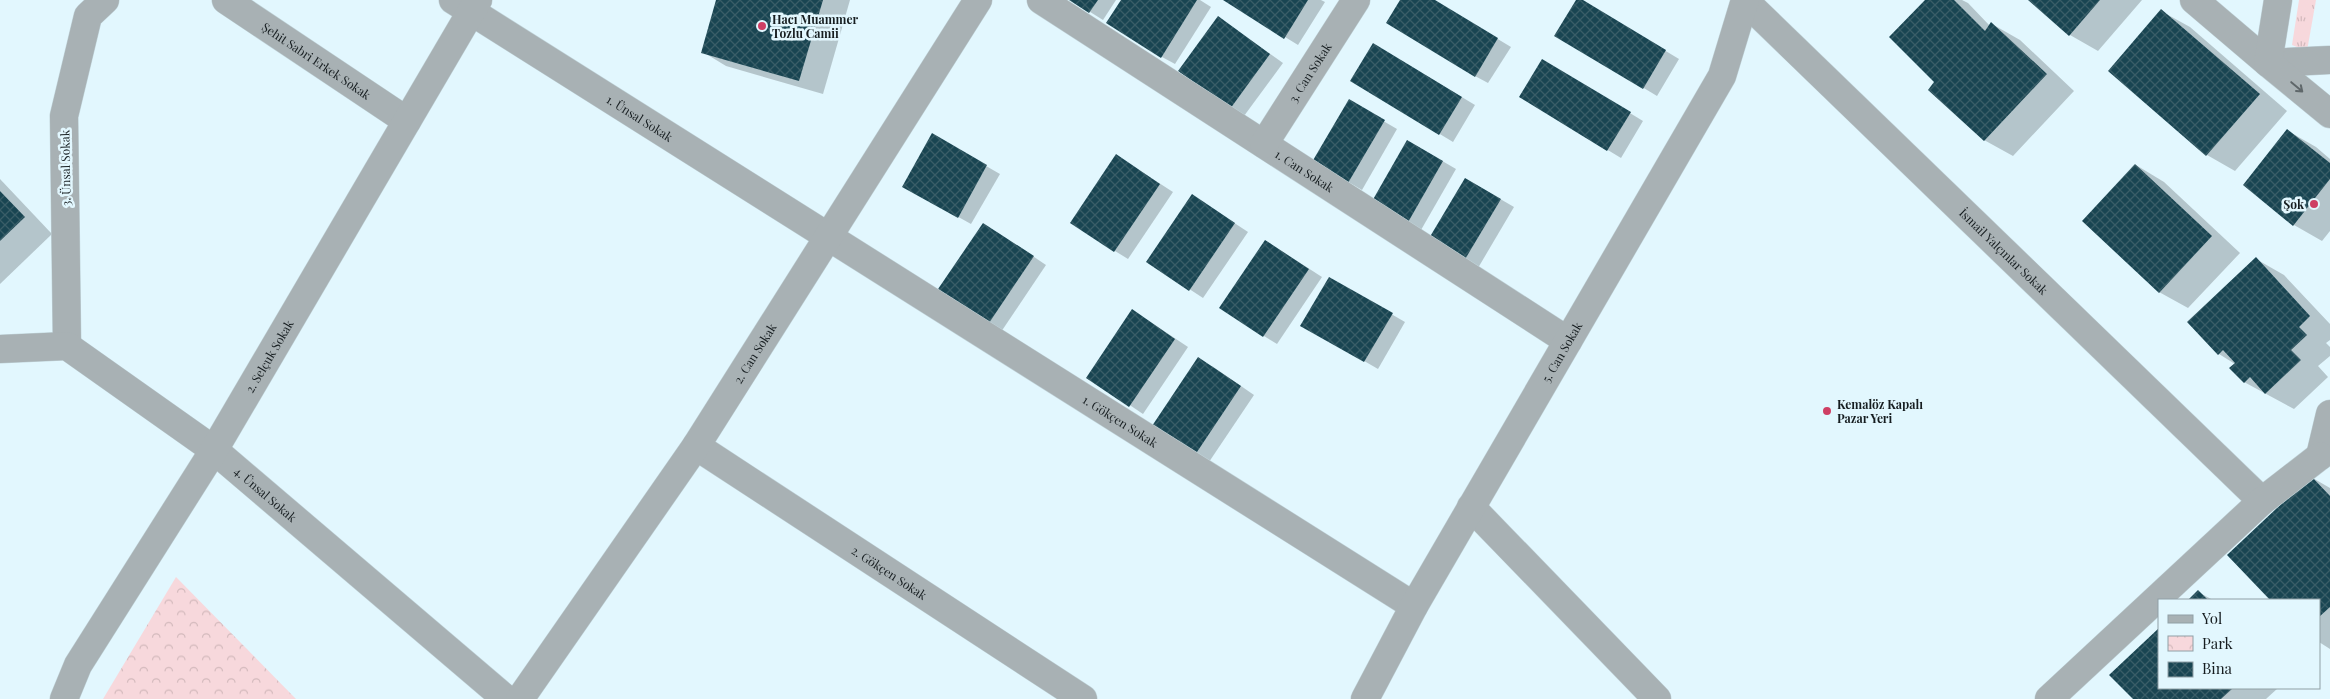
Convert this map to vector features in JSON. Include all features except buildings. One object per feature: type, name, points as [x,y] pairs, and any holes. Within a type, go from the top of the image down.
[{"type":"street","name":"3. Ünsal Sokak","points":[[67,346],[64,116],[88,16],[105,0]]},
{"type":"street","name":"Şehit Sabri Erkek Sokak","points":[[226,0],[407,121]]},
{"type":"street","name":"2. Can Sokak","points":[[520,699],[696,446],[828,234],[978,0]]},
{"type":"street","name":"1. Can Sokak","points":[[1041,0],[1568,341]]},
{"type":"street","name":"3. Can Sokak","points":[[1264,144],[1356,0]]},
{"type":"street","points":[[2194,0],[2330,114]]},
{"type":"street","points":[[2268,63],[2278,0]]},
{"type":"street","name":"5. Can Sokak","points":[[1366,699],[1414,606],[1722,76],[1745,1]]},
{"type":"street","name":"İsmail Yalçınlar Sokak","points":[[1745,1],[2262,501]]},
{"type":"street","name":"2. Selçuk Sokak","points":[[64,699],[78,664],[214,450],[407,121],[468,4]]},
{"type":"street","name":"1. Ünsal Sokak","points":[[468,4],[828,234]]},
{"type":"street","points":[[2268,63],[2330,59]]},
{"type":"street","name":"1. Gökçen Sokak","points":[[828,234],[1414,606]]},
{"type":"street","points":[[0,349],[67,346]]},
{"type":"street","name":"4. Ünsal Sokak","points":[[67,346],[214,450],[506,699]]},
{"type":"street","points":[[2048,699],[2262,501],[2325,457],[2330,414]]},
{"type":"street","name":"2. Gökçen Sokak","points":[[696,446],[1083,699]]},
{"type":"street","points":[[1471,507],[1657,699]]},
{"type":"green space","points":[[2299,0],[2316,0],[2307,51],[2292,45]]},
{"type":"green space","points":[[176,577],[296,699],[103,699]]},
{"type":"place","name":"Hacı Muammer Tozlu Camii","points":[[762,26]]},
{"type":"place","name":"Şok","points":[[2314,204]]},
{"type":"place","name":"Kemalöz Kapalı Pazar Yeri","points":[[1827,411]]}]
